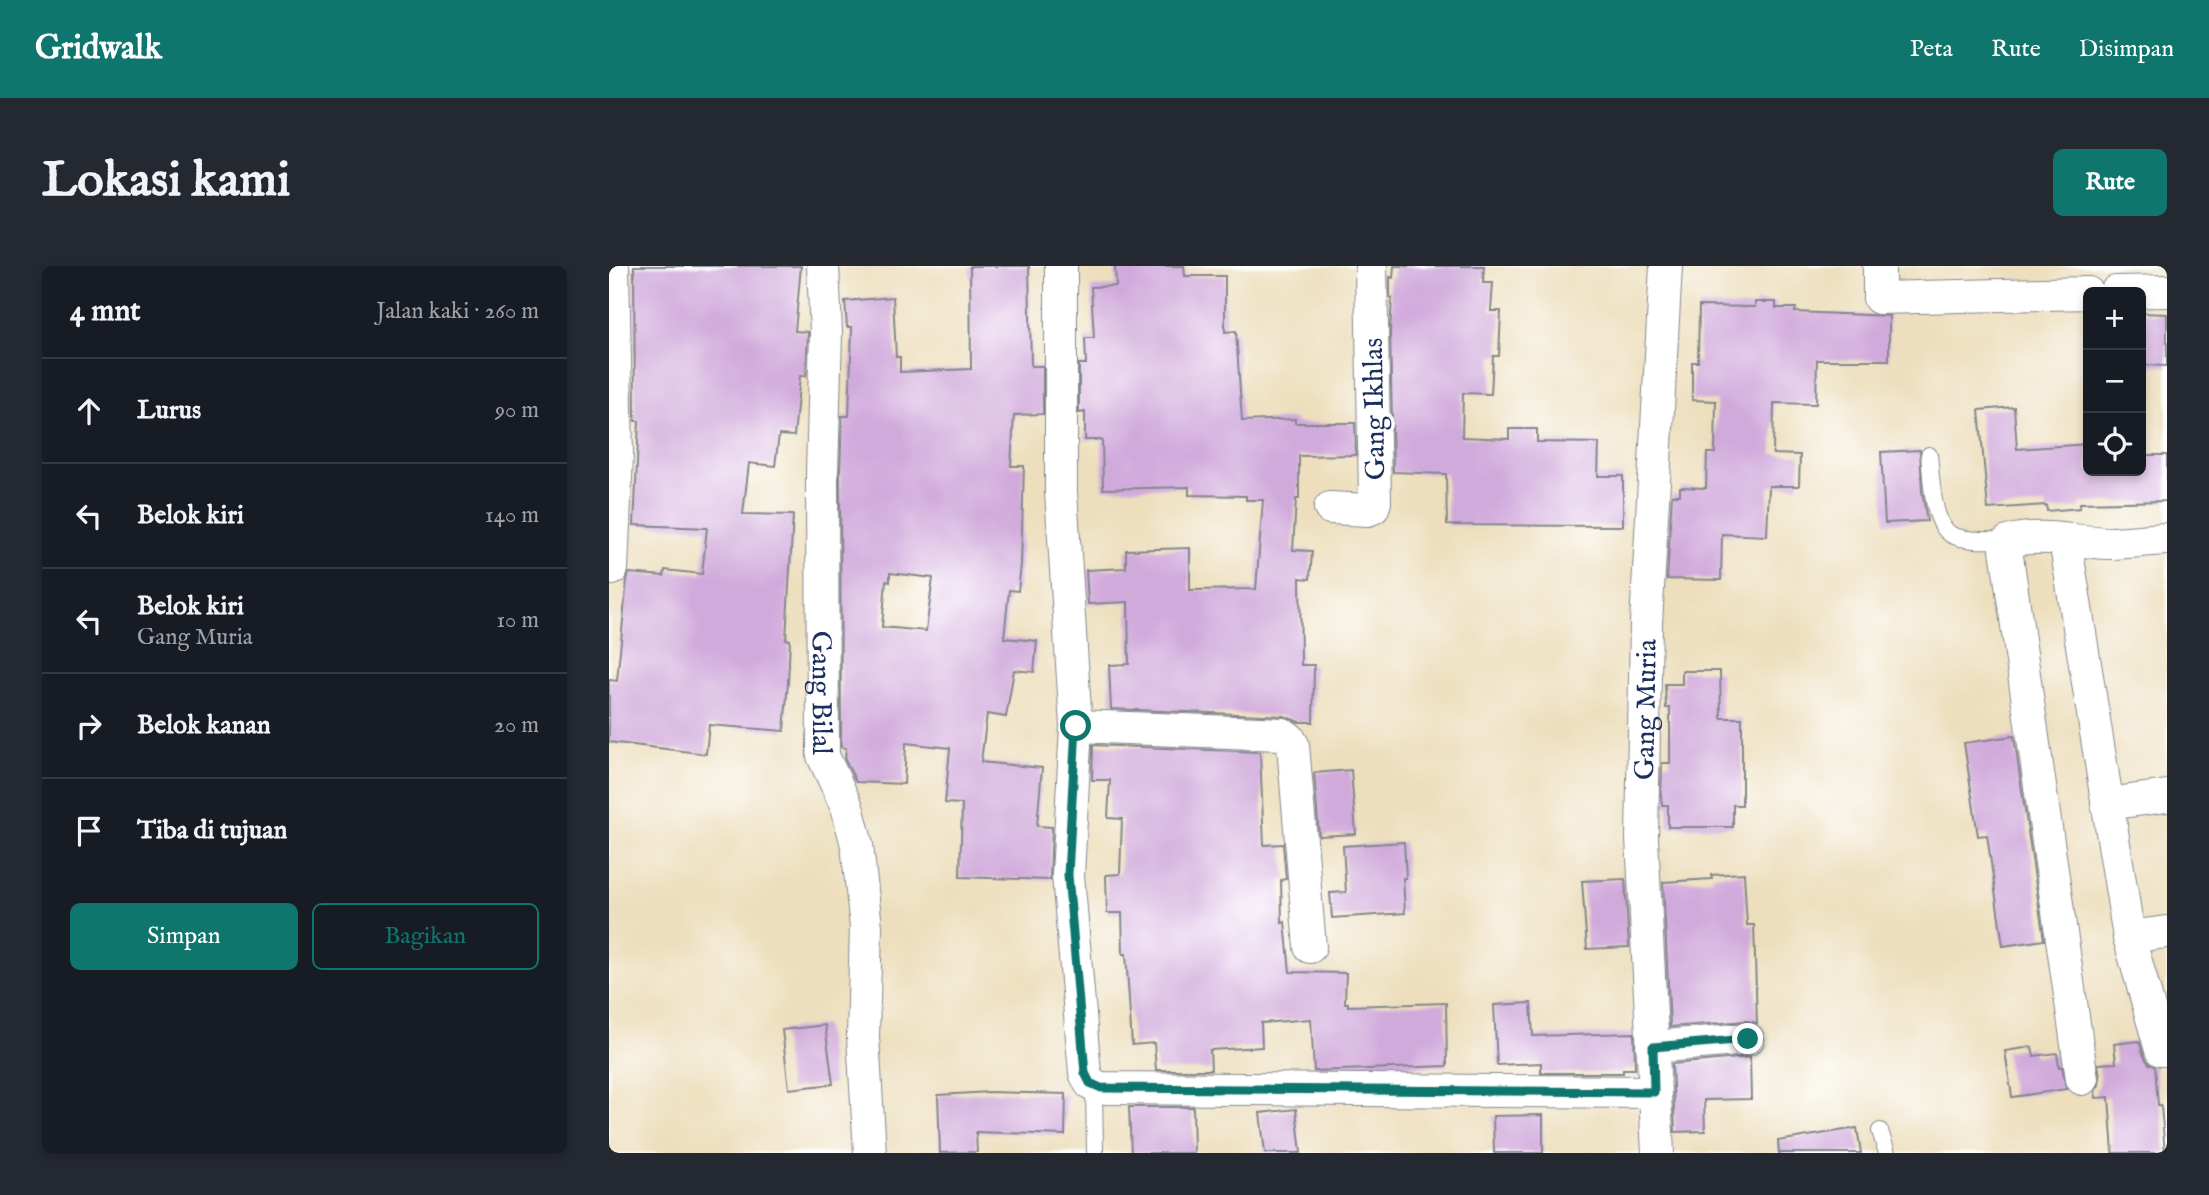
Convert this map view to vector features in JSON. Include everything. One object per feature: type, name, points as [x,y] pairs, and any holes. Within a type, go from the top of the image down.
[{"type":"street","points":[[612,569],[617,455],[613,266]]},
{"type":"street","name":"Gang Bilal","points":[[823,266],[826,333],[822,472],[823,756],[847,807],[857,845],[866,928],[863,1037],[870,1153]]},
{"type":"street","points":[[1061,266],[1061,492],[1076,726],[1068,875],[1085,1073],[1094,1086],[1654,1092]]},
{"type":"street","name":"Gang Ikhlas","points":[[1330,508],[1368,510],[1373,508],[1375,502],[1371,266]]},
{"type":"street","name":"Gang Muria","points":[[1658,1153],[1642,838],[1646,624],[1666,266]]},
{"type":"street","points":[[1879,266],[1879,298],[2083,293]]},
{"type":"street","points":[[2146,291],[2167,291]]},
{"type":"street","points":[[2082,1079],[2005,549],[2012,541],[2031,539],[2111,542],[2167,539]]},
{"type":"street","points":[[2065,540],[2129,937],[2161,1050],[2167,1050]]},
{"type":"street","points":[[1076,726],[1283,734],[1289,738],[1293,745],[1310,947]]},
{"type":"street","points":[[2107,804],[2167,796]]},
{"type":"street","points":[[2129,937],[2167,932]]},
{"type":"street","points":[[1653,1047],[1748,1039]]},
{"type":"lane","points":[[1929,455],[1938,520],[1944,531],[1957,537],[2012,541]]},
{"type":"lane","points":[[1094,1086],[1095,1153]]},
{"type":"lane","points":[[1880,1131],[1887,1153]]},
{"type":"building","points":[[634,266],[801,266],[795,331],[808,332],[806,376],[800,376],[794,436],[779,435],[775,466],[749,463],[743,514],[793,515],[786,639],[790,640],[784,731],[709,725],[706,754],[609,742],[609,680],[617,681],[629,573],[664,576],[665,570],[702,574],[707,528],[634,525],[639,421],[635,421]]},
{"type":"building","points":[[970,266],[1029,266],[1031,366],[1043,366],[1043,414],[1014,415],[1011,466],[1024,466],[1021,565],[1018,591],[1009,590],[1004,638],[1037,641],[1034,672],[1014,670],[1006,717],[987,714],[981,762],[1042,768],[1037,826],[1052,827],[1050,880],[960,877],[962,804],[945,803],[950,748],[906,743],[904,784],[856,782],[845,760],[846,748],[841,747],[840,472],[842,416],[849,416],[852,327],[847,327],[845,301],[893,297],[896,357],[900,357],[900,372],[971,369]],"holes":[[[890,573],[933,578],[926,631],[882,627],[886,581],[890,582]]]},
{"type":"building","points":[[1115,266],[1184,266],[1185,276],[1225,276],[1225,332],[1236,331],[1242,421],[1295,419],[1295,423],[1355,423],[1356,455],[1299,456],[1299,499],[1296,499],[1293,550],[1312,551],[1310,579],[1300,578],[1301,665],[1314,665],[1313,722],[1299,722],[1284,716],[1111,709],[1109,665],[1129,664],[1128,602],[1088,604],[1086,570],[1126,568],[1126,550],[1190,548],[1190,590],[1256,589],[1263,500],[1246,500],[1246,496],[1189,495],[1189,487],[1103,489],[1102,440],[1085,440],[1085,412],[1079,413],[1079,364],[1086,364],[1085,338],[1094,338],[1091,287],[1116,286]]},
{"type":"building","points":[[1394,266],[1484,266],[1483,283],[1493,283],[1491,311],[1501,311],[1499,356],[1493,356],[1491,394],[1463,393],[1462,437],[1509,439],[1509,429],[1537,429],[1537,442],[1599,443],[1598,476],[1623,476],[1623,526],[1447,525],[1446,474],[1393,472],[1390,277],[1393,278]]},
{"type":"building","points":[[1755,302],[1776,302],[1776,308],[1796,308],[1795,312],[1889,316],[1889,360],[1817,360],[1816,404],[1774,403],[1773,454],[1800,455],[1799,486],[1769,486],[1767,536],[1722,534],[1721,580],[1667,579],[1672,495],[1680,495],[1680,487],[1706,488],[1707,453],[1715,453],[1716,401],[1692,400],[1692,362],[1698,362],[1699,306],[1755,307]]},
{"type":"building","points":[[2146,313],[2167,314],[2167,366],[2146,365]]},
{"type":"building","points":[[2014,407],[2017,449],[2083,444],[2083,476],[2146,476],[2146,455],[2167,455],[2167,501],[2080,503],[2080,508],[2047,511],[2046,505],[1988,509],[1979,410]]},
{"type":"building","points":[[1920,450],[1927,521],[1885,523],[1881,452]]},
{"type":"building","points":[[1682,671],[1720,671],[1721,718],[1742,718],[1742,805],[1733,805],[1733,827],[1668,827],[1668,805],[1662,805],[1661,794],[1662,763],[1670,763],[1670,708],[1666,708],[1665,684],[1682,684]]},
{"type":"building","points":[[2014,736],[2044,940],[2003,946],[1987,835],[1978,836],[1964,743]]},
{"type":"building","points":[[1093,745],[1260,752],[1264,845],[1283,844],[1286,879],[1281,880],[1282,923],[1285,922],[1290,972],[1346,973],[1345,1003],[1348,1003],[1348,1006],[1446,1003],[1447,1066],[1314,1071],[1311,1019],[1261,1023],[1262,1047],[1210,1050],[1211,1070],[1156,1070],[1154,1043],[1132,1045],[1126,954],[1123,954],[1122,913],[1107,913],[1106,875],[1120,874],[1122,819],[1108,818],[1110,780],[1092,780]]},
{"type":"building","points":[[1351,770],[1356,834],[1319,836],[1314,773]]},
{"type":"building","points":[[1404,842],[1405,913],[1332,918],[1330,893],[1346,892],[1343,846]]},
{"type":"building","points":[[1744,873],[1747,925],[1754,925],[1757,1023],[1746,1021],[1670,1027],[1663,882],[1712,879],[1711,875]]},
{"type":"building","points":[[1625,879],[1629,947],[1587,949],[1582,881]]},
{"type":"building","points":[[1531,1003],[1533,1036],[1634,1033],[1635,1069],[1623,1069],[1623,1073],[1541,1073],[1541,1063],[1497,1065],[1494,1005]]},
{"type":"building","points":[[825,1025],[833,1084],[789,1089],[782,1030]]},
{"type":"building","points":[[2139,1041],[2149,1064],[2155,1066],[2165,1153],[2113,1153],[2109,1097],[2096,1098],[2095,1091],[2100,1077],[2098,1064],[2116,1063],[2114,1044]]},
{"type":"building","points":[[2032,1047],[2034,1056],[2057,1053],[2067,1089],[2012,1097],[2005,1051]]},
{"type":"building","points":[[1750,1057],[1751,1099],[1704,1100],[1705,1131],[1675,1132],[1672,1064]]},
{"type":"building","points":[[991,1092],[1066,1094],[1065,1135],[976,1132],[977,1152],[940,1153],[938,1095]]},
{"type":"building","points":[[1129,1107],[1193,1107],[1194,1153],[1131,1153]]},
{"type":"building","points":[[1296,1109],[1301,1153],[1265,1153],[1260,1113]]},
{"type":"building","points":[[1543,1115],[1543,1153],[1494,1153],[1493,1116]]},
{"type":"building","points":[[1857,1128],[1861,1153],[1779,1153],[1778,1141]]},
{"type":"route","points":[[1076,726],[1068,875],[1085,1073],[1094,1086],[1654,1092],[1653,1047],[1748,1039]]}]
